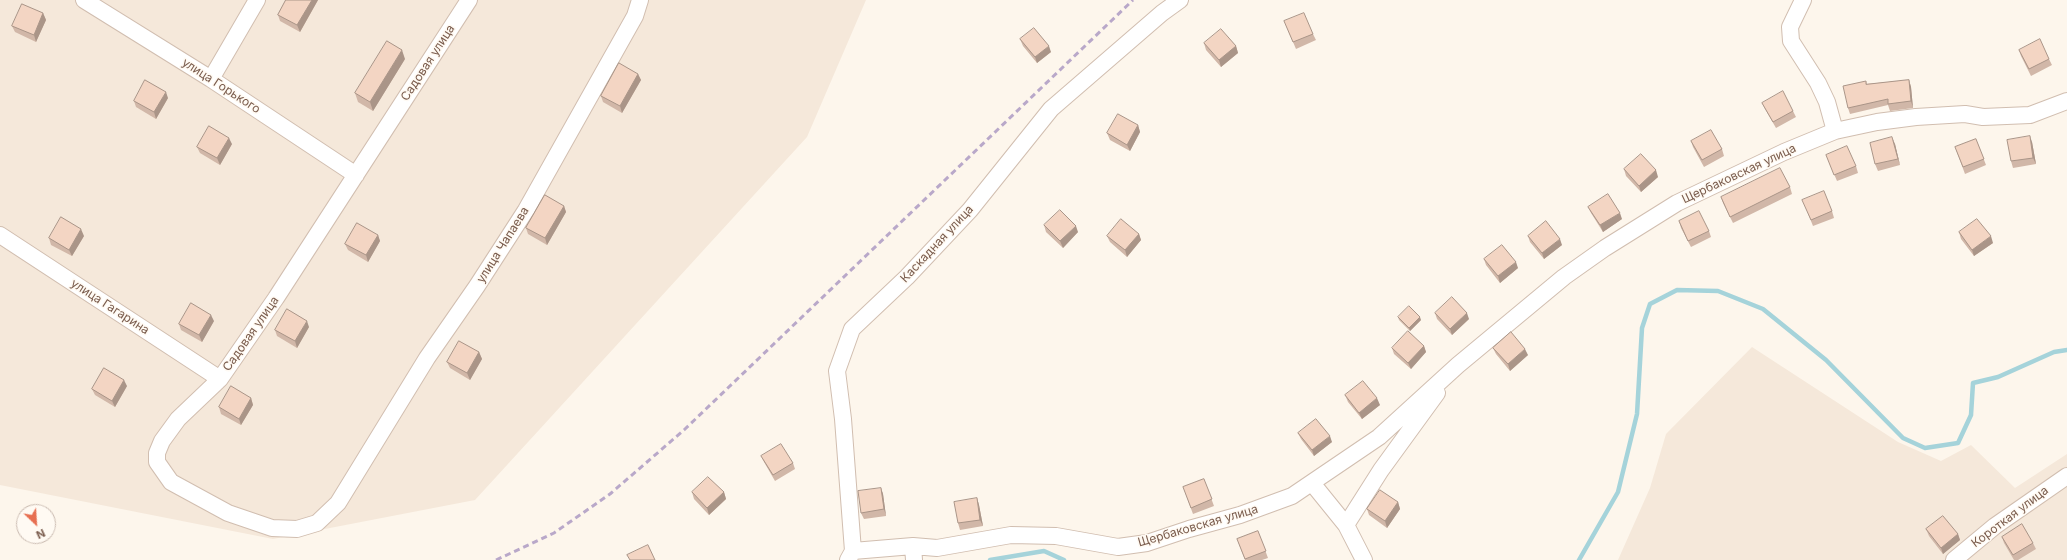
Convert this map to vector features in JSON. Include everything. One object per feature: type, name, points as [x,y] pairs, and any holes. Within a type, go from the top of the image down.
[{"type":"street","name":"улица Горького","points":[[84,0],[211,79],[356,175]]},
{"type":"street","points":[[211,79],[257,0]]},
{"type":"street","name":"Садовая улица","points":[[351,481],[338,503],[330,513],[317,523],[297,529],[272,528],[228,513],[171,482],[157,462],[157,453],[162,442],[178,419],[220,379],[276,298],[469,0]]},
{"type":"street","name":"улица Чапаева","points":[[351,481],[427,358],[477,286],[526,210],[631,23],[640,0]]},
{"type":"street","name":"Каскадная улица","points":[[851,556],[843,419],[837,371],[852,329],[907,277],[970,210],[1051,109],[1163,6],[1180,0]]},
{"type":"street","points":[[1803,0],[1790,27],[1791,41],[1818,83],[1827,102],[1836,131]]},
{"type":"street","name":"Щербаковская улица","points":[[851,556],[914,553],[1011,535],[1056,536],[1118,547],[1147,543],[1247,513],[1292,496],[1379,437],[1458,364],[1564,277],[1640,225],[1677,202],[1784,152],[1836,131],[1877,122],[1916,117],[1965,114],[1983,117],[2030,115],[2067,101]]},
{"type":"street","name":"улица Гагарина","points":[[0,235],[220,379]]},
{"type":"street","name":"Щербаковская улица","points":[[1346,525],[1381,470],[1458,364]]},
{"type":"street","name":"Короткая улица","points":[[1954,560],[1995,526],[2067,476]]},
{"type":"street","points":[[1312,483],[1346,525],[1364,560]]},
{"type":"shaded area","points":[[0,0],[866,0],[807,137],[475,500],[273,539],[0,485]]},
{"type":"shaded area","points":[[1752,347],[1898,442],[1941,461],[1971,445],[2015,488],[2067,454],[2067,560],[1618,560],[1650,488],[1666,434]]},
{"type":"building","points":[[286,0],[312,0],[297,25],[278,15]]},
{"type":"building","points":[[22,4],[43,13],[34,35],[12,26]]},
{"type":"building","points":[[1304,13],[1313,34],[1293,42],[1284,21]]},
{"type":"building","points":[[1034,28],[1049,46],[1035,57],[1020,39]]},
{"type":"building","points":[[1221,29],[1236,46],[1219,60],[1204,43]]},
{"type":"building","points":[[2040,39],[2049,59],[2029,69],[2019,50]]},
{"type":"building","points":[[387,41],[402,50],[370,102],[355,93]]},
{"type":"building","points":[[619,63],[638,74],[620,106],[601,96]]},
{"type":"building","points":[[145,80],[166,92],[154,112],[134,101]]},
{"type":"building","points":[[1909,80],[1911,101],[1888,104],[1888,99],[1848,108],[1843,86],[1866,81],[1866,84]]},
{"type":"building","points":[[1783,91],[1793,111],[1773,122],[1762,103]]},
{"type":"building","points":[[1118,114],[1138,125],[1127,145],[1107,133]]},
{"type":"building","points":[[209,126],[229,138],[217,158],[197,147]]},
{"type":"building","points":[[1711,130],[1722,149],[1702,160],[1691,141]]},
{"type":"building","points":[[2030,136],[2033,158],[2011,161],[2007,140]]},
{"type":"building","points":[[1892,137],[1898,159],[1875,164],[1870,143]]},
{"type":"building","points":[[1976,139],[1984,159],[1963,167],[1955,147]]},
{"type":"building","points":[[1847,146],[1856,166],[1834,175],[1826,155]]},
{"type":"building","points":[[1641,154],[1656,170],[1639,186],[1624,169]]},
{"type":"building","points":[[1780,168],[1790,187],[1730,217],[1721,197]]},
{"type":"building","points":[[1824,191],[1832,211],[1811,220],[1802,200]]},
{"type":"building","points":[[1608,194],[1620,213],[1600,225],[1588,207]]},
{"type":"building","points":[[545,195],[564,206],[545,238],[526,228]]},
{"type":"building","points":[[1060,210],[1076,226],[1060,241],[1044,225]]},
{"type":"building","points":[[1699,211],[1709,231],[1688,241],[1679,221]]},
{"type":"building","points":[[61,217],[81,229],[69,250],[49,238]]},
{"type":"building","points":[[1121,219],[1139,234],[1125,250],[1107,236]]},
{"type":"building","points":[[1977,219],[1991,236],[1972,250],[1959,232]]},
{"type":"building","points":[[1546,221],[1560,239],[1542,253],[1528,236]]},
{"type":"building","points":[[357,223],[378,235],[366,255],[345,244]]},
{"type":"building","points":[[1502,245],[1516,262],[1498,276],[1484,259]]},
{"type":"building","points":[[1452,297],[1467,313],[1450,329],[1435,313]]},
{"type":"building","points":[[191,303],[211,315],[199,335],[179,324]]},
{"type":"building","points":[[1409,306],[1420,317],[1409,328],[1398,317]]},
{"type":"building","points":[[287,309],[307,321],[295,341],[275,330]]},
{"type":"building","points":[[1408,331],[1424,346],[1408,363],[1392,348]]},
{"type":"building","points":[[1511,332],[1525,349],[1508,364],[1493,348]]},
{"type":"building","points":[[459,341],[479,352],[467,373],[447,362]]},
{"type":"building","points":[[104,368],[124,380],[112,401],[92,389]]},
{"type":"building","points":[[1363,381],[1377,398],[1359,413],[1345,395]]},
{"type":"building","points":[[231,386],[251,398],[239,419],[219,407]]},
{"type":"building","points":[[1316,419],[1330,436],[1312,450],[1298,433]]},
{"type":"building","points":[[781,444],[793,463],[773,475],[761,456]]},
{"type":"building","points":[[708,477],[724,492],[707,508],[692,492]]},
{"type":"building","points":[[1204,479],[1212,499],[1191,508],[1183,487]]},
{"type":"building","points":[[881,488],[884,509],[861,513],[858,491]]},
{"type":"building","points":[[1380,490],[1398,502],[1385,521],[1367,509]]},
{"type":"building","points":[[977,498],[980,520],[958,523],[954,502]]},
{"type":"building","points":[[1943,516],[1958,534],[1941,548],[1926,529]]},
{"type":"building","points":[[2022,524],[2033,543],[2013,555],[2002,537]]},
{"type":"building","points":[[1258,531],[1266,551],[1245,559],[1237,539]]},
{"type":"building","points":[[648,545],[655,560],[630,560],[627,555]]},
{"type":"waterway","points":[[1579,560],[1618,492],[1637,414],[1642,328],[1650,304],[1677,290],[1718,291],[1763,309],[1826,360],[1903,438],[1925,448],[1958,443],[1971,415],[1973,383],[1998,377],[2054,352],[2067,350]]},
{"type":"waterway","points":[[990,560],[1044,551],[1064,560]]},
{"type":"railway","points":[[496,560],[554,533],[610,494],[684,430],[1133,0]]}]
